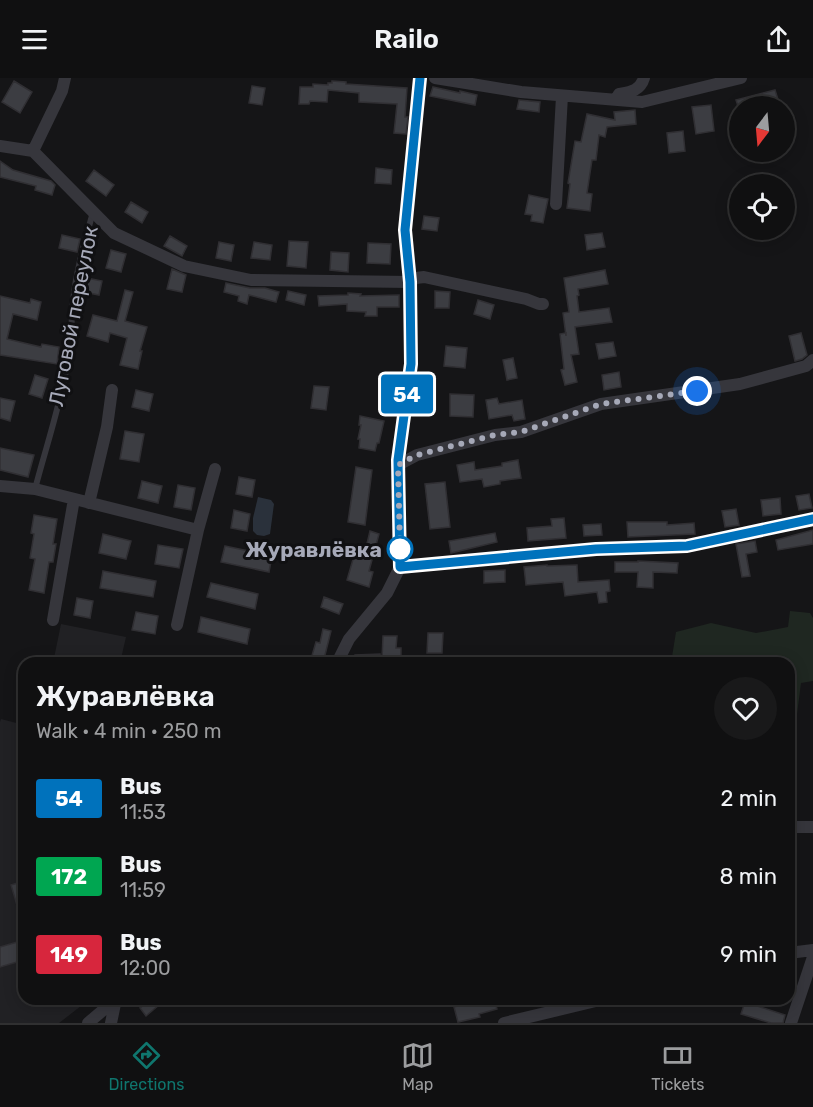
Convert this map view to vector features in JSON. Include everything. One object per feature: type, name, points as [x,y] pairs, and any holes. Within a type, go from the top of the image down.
[{"type":"street","points":[[0,146],[33,151],[62,91],[65,78]]},
{"type":"street","points":[[340,657],[349,639],[387,593],[400,567],[398,465],[411,364],[410,282],[405,230],[420,78]]},
{"type":"street","points":[[435,78],[520,92],[642,102],[741,78]]},
{"type":"street","points":[[615,100],[619,94],[634,92],[642,84],[644,78]]},
{"type":"street","points":[[556,204],[562,96]]},
{"type":"street","name":"Луговой переулок","points":[[33,151],[114,233],[184,266],[251,280],[410,282],[424,277],[543,304]]},
{"type":"street","points":[[398,465],[417,455],[495,435],[521,432],[601,404],[740,384],[806,366],[813,360]]},
{"type":"street","points":[[89,503],[107,427],[112,390]]},
{"type":"street","points":[[177,625],[198,530],[215,469]]},
{"type":"street","points":[[0,486],[35,489],[198,530]]},
{"type":"street","points":[[53,620],[74,499]]},
{"type":"street","points":[[400,567],[596,549],[687,546],[813,519]]},
{"type":"street","points":[[795,827],[813,827]]},
{"type":"street","points":[[795,952],[813,950]]},
{"type":"street","points":[[791,1023],[813,957]]},
{"type":"street","points":[[88,1023],[109,1005]]},
{"type":"street","points":[[111,1023],[114,1005]]},
{"type":"street","points":[[504,1023],[579,1005]]},
{"type":"lane","name":"Луговой переулок","points":[[35,489],[68,363],[76,280],[93,212]]},
{"type":"shaded area","points":[[258,497],[271,500],[274,504],[270,534],[264,536],[257,535],[253,531],[253,518]]},
{"type":"shaded area","points":[[790,611],[810,613],[813,618],[813,681],[801,683],[796,722],[795,657],[672,657],[676,632],[711,623],[756,633],[788,627]]},
{"type":"shaded area","points":[[61,624],[126,637],[121,657],[54,657]]},
{"type":"shaded area","points":[[1,719],[18,723],[18,1005],[82,1005],[59,1023],[0,1023]]},
{"type":"building","points":[[14,81],[32,92],[20,113],[2,102]]},
{"type":"building","points":[[332,81],[407,88],[406,134],[394,133],[397,104],[359,102],[359,93],[328,90],[327,102],[310,101],[309,104],[299,104],[300,87],[313,87],[313,84],[328,85]]},
{"type":"building","points":[[252,86],[265,88],[262,105],[249,103]]},
{"type":"building","points":[[433,87],[477,95],[475,105],[430,96]]},
{"type":"building","points":[[775,90],[777,96],[752,96]]},
{"type":"building","points":[[519,100],[540,102],[539,112],[517,109]]},
{"type":"building","points":[[711,105],[714,131],[696,134],[692,107]]},
{"type":"building","points":[[635,110],[636,124],[607,127],[605,137],[599,135],[596,160],[592,160],[587,193],[592,194],[590,211],[567,208],[570,184],[568,183],[575,141],[581,142],[587,114],[615,120],[614,112]]},
{"type":"building","points":[[683,131],[685,151],[669,153],[667,133]]},
{"type":"building","points":[[0,161],[13,170],[51,181],[55,185],[52,195],[35,190],[36,186],[0,177]]},
{"type":"building","points":[[376,168],[392,170],[391,184],[375,183]]},
{"type":"building","points":[[94,170],[114,185],[106,196],[86,181]]},
{"type":"building","points":[[529,195],[548,199],[543,223],[531,221],[532,215],[525,214]]},
{"type":"building","points":[[131,202],[148,212],[142,223],[125,212]]},
{"type":"building","points":[[424,216],[439,218],[437,231],[422,229]]},
{"type":"building","points":[[602,233],[605,247],[587,250],[585,235]]},
{"type":"building","points":[[62,235],[80,239],[77,252],[59,248]]},
{"type":"building","points":[[170,236],[187,246],[182,256],[164,246]]},
{"type":"building","points":[[289,241],[308,242],[306,268],[287,266]]},
{"type":"building","points":[[219,242],[234,245],[231,261],[216,258]]},
{"type":"building","points":[[254,242],[272,245],[270,260],[251,258]]},
{"type":"building","points":[[368,243],[391,244],[390,264],[367,263]]},
{"type":"building","points":[[111,250],[126,254],[121,272],[106,268]]},
{"type":"building","points":[[331,252],[349,253],[348,272],[330,270]]},
{"type":"building","points":[[172,269],[186,275],[182,292],[167,289]]},
{"type":"building","points":[[605,270],[608,284],[578,289],[579,312],[609,308],[612,322],[575,327],[579,354],[571,355],[577,382],[565,385],[561,370],[564,369],[560,334],[566,333],[563,313],[569,312],[564,278]]},
{"type":"building","points":[[87,278],[102,281],[99,295],[84,292]]},
{"type":"building","points":[[226,283],[279,292],[276,302],[249,295],[247,304],[238,301],[239,296],[224,292]]},
{"type":"building","points":[[125,290],[133,292],[125,321],[147,327],[140,351],[142,351],[138,369],[120,365],[127,338],[110,333],[108,342],[87,336],[93,315],[117,321]]},
{"type":"building","points":[[288,291],[306,295],[304,305],[286,300]]},
{"type":"building","points":[[435,291],[450,292],[449,308],[435,308]]},
{"type":"building","points":[[348,293],[361,294],[360,296],[399,295],[399,307],[377,307],[377,316],[365,316],[366,312],[347,311],[347,304],[319,306],[318,296],[348,295]]},
{"type":"building","points":[[0,296],[30,303],[31,299],[41,302],[37,320],[13,314],[7,339],[41,347],[42,344],[59,347],[57,364],[0,355]]},
{"type":"building","points":[[478,300],[494,305],[490,319],[474,314]]},
{"type":"building","points":[[801,333],[807,355],[795,361],[789,336]]},
{"type":"building","points":[[613,342],[616,356],[599,359],[596,344]]},
{"type":"building","points":[[446,346],[467,348],[465,368],[444,366]]},
{"type":"building","points":[[513,358],[517,378],[507,380],[503,360]]},
{"type":"building","points":[[619,372],[621,387],[604,390],[602,375]]},
{"type":"building","points":[[35,375],[48,379],[42,398],[29,394]]},
{"type":"building","points":[[314,386],[329,387],[326,410],[311,408]]},
{"type":"building","points":[[136,390],[153,394],[149,411],[132,407]]},
{"type":"building","points":[[450,394],[474,395],[473,417],[450,416]]},
{"type":"building","points":[[0,398],[15,401],[10,421],[0,418]]},
{"type":"building","points":[[497,398],[499,404],[522,400],[525,419],[514,421],[512,415],[489,419],[486,400]]},
{"type":"building","points":[[360,416],[384,421],[375,451],[359,448]]},
{"type":"building","points":[[125,431],[144,434],[139,462],[120,459]]},
{"type":"building","points":[[0,448],[34,455],[28,477],[0,470]]},
{"type":"building","points":[[518,460],[521,478],[500,481],[500,484],[484,487],[482,479],[460,482],[457,465],[474,462],[475,470],[502,466],[502,463]]},
{"type":"building","points":[[356,467],[372,470],[365,525],[348,522]]},
{"type":"building","points":[[239,477],[255,480],[252,497],[236,494]]},
{"type":"building","points":[[142,481],[162,486],[158,503],[138,498]]},
{"type":"building","points":[[445,482],[450,527],[430,529],[425,484]]},
{"type":"building","points":[[178,485],[195,488],[191,510],[174,507]]},
{"type":"building","points":[[809,494],[812,508],[799,510],[796,496]]},
{"type":"building","points":[[780,498],[781,514],[763,516],[761,500]]},
{"type":"building","points":[[736,509],[739,525],[725,527],[722,511]]},
{"type":"building","points":[[234,510],[250,514],[247,531],[231,528]]},
{"type":"building","points":[[34,515],[57,519],[53,562],[49,562],[44,593],[29,590],[35,559],[30,558]]},
{"type":"building","points":[[564,518],[566,538],[528,541],[527,528],[552,526],[551,519]]},
{"type":"building","points":[[627,522],[667,522],[667,525],[694,523],[695,534],[628,537]]},
{"type":"building","points":[[601,524],[602,535],[584,536],[583,525]]},
{"type":"building","points":[[813,530],[813,544],[778,550],[776,540]]},
{"type":"building","points":[[370,531],[379,534],[369,571],[373,572],[369,587],[347,580],[356,549],[365,552]]},
{"type":"building","points":[[495,533],[497,542],[451,553],[449,541]]},
{"type":"building","points":[[103,534],[131,541],[126,559],[99,553]]},
{"type":"building","points":[[755,541],[757,552],[746,554],[750,576],[742,577],[736,544]]},
{"type":"building","points":[[158,545],[183,549],[179,568],[155,564]]},
{"type":"building","points":[[225,546],[272,556],[269,572],[221,562]]},
{"type":"building","points":[[615,562],[678,563],[677,573],[653,572],[653,588],[637,587],[638,572],[615,572]]},
{"type":"building","points":[[577,565],[578,582],[609,580],[610,591],[606,592],[607,602],[599,603],[597,592],[565,596],[563,582],[526,585],[524,567]]},
{"type":"building","points":[[505,570],[505,582],[484,583],[484,571]]},
{"type":"building","points":[[103,571],[156,581],[153,597],[100,588]]},
{"type":"building","points":[[211,583],[258,594],[255,609],[207,597]]},
{"type":"building","points":[[324,597],[343,604],[339,614],[321,607]]},
{"type":"building","points":[[77,598],[93,601],[90,618],[74,615]]},
{"type":"building","points":[[136,612],[158,616],[155,634],[132,630]]},
{"type":"building","points":[[201,617],[250,629],[247,644],[198,632]]},
{"type":"building","points":[[323,629],[331,631],[324,657],[312,657],[316,642],[320,643]]},
{"type":"building","points":[[428,633],[443,633],[442,653],[427,653]]},
{"type":"building","points":[[383,636],[397,636],[396,648],[401,648],[401,657],[382,657]]},
{"type":"building","points":[[380,654],[380,657],[355,657],[355,655]]},
{"type":"building","points":[[18,883],[18,909],[11,885]]},
{"type":"building","points":[[18,942],[18,962],[0,967],[0,947]]},
{"type":"building","points":[[144,1005],[159,1005],[146,1016],[140,1008]]},
{"type":"building","points":[[496,1005],[497,1009],[479,1014],[480,1017],[458,1022],[454,1007]]},
{"type":"building","points":[[744,1005],[754,1005],[785,1015],[783,1023],[771,1023],[741,1014]]},
{"type":"bus line","name":"54","points":[[420,78],[405,230],[410,282],[411,364],[398,460],[400,567],[596,549],[687,546],[813,519]]},
{"type":"place","name":"Журавлёвка","points":[[400,549]]},
{"type":"route","points":[[400,549],[398,465],[417,455],[495,435],[521,432],[601,404],[697,391]]}]
